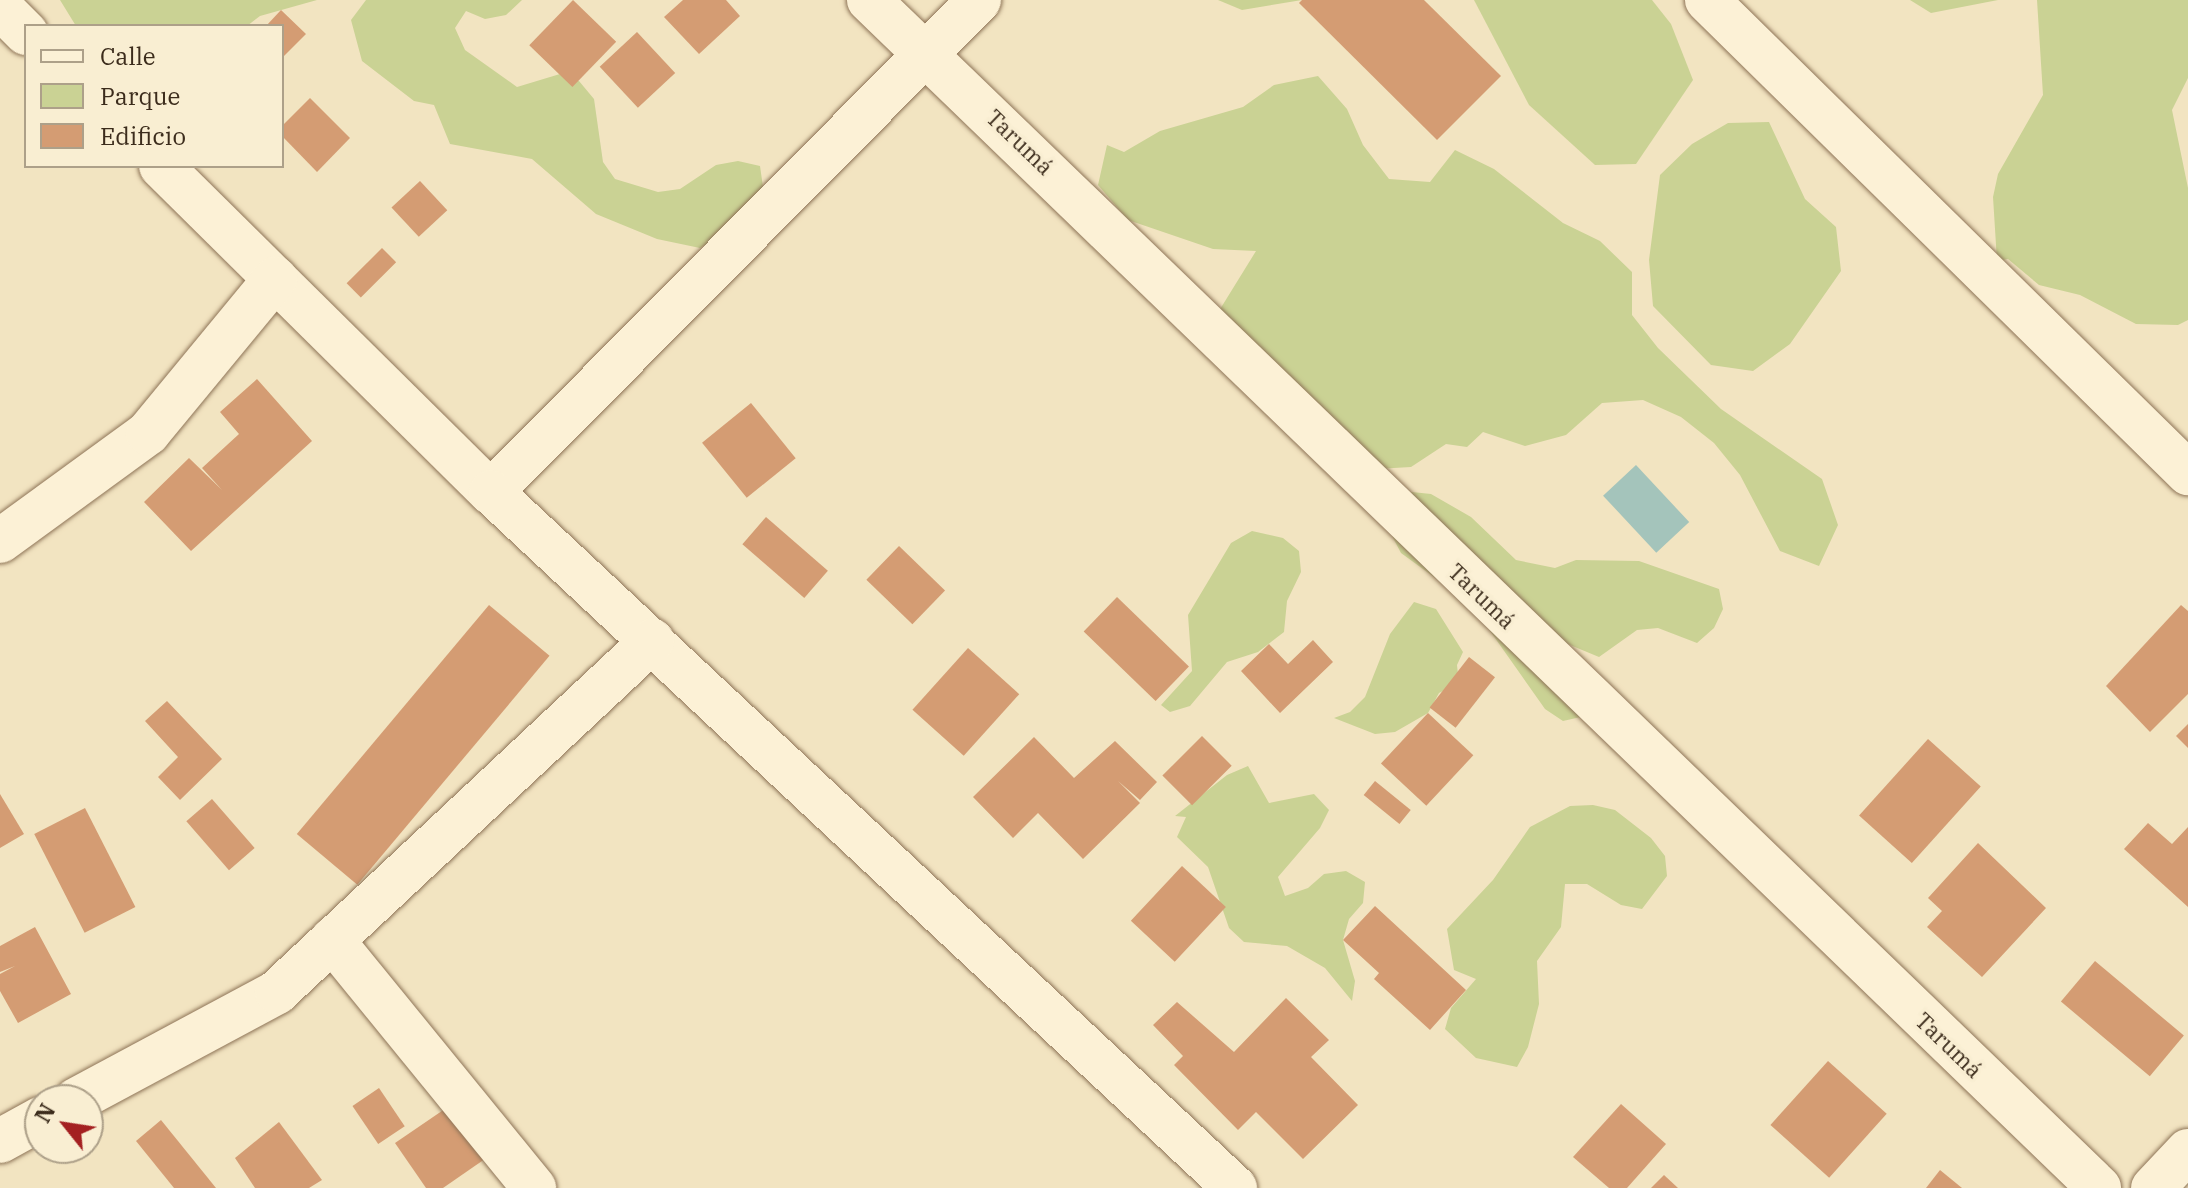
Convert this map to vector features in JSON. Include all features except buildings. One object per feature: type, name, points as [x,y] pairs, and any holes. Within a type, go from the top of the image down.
[{"type":"street","name":"Tarumá","points":[[869,0],[928,52],[1626,736],[2099,1188]]},
{"type":"street","points":[[491,492],[979,0]]},
{"type":"street","points":[[1707,0],[2188,473]]},
{"type":"street","points":[[0,7],[24,31]]},
{"type":"street","points":[[163,168],[491,492],[1235,1188]]},
{"type":"street","points":[[0,541],[148,433],[275,279]]},
{"type":"street","points":[[104,1085],[277,992],[652,641]]},
{"type":"street","points":[[332,940],[534,1188]]},
{"type":"street","points":[[0,1141],[24,1128]]},
{"type":"street","points":[[2153,1188],[2188,1151]]},
{"type":"green space","points":[[60,0],[317,0],[260,16],[250,24],[75,24]]},
{"type":"green space","points":[[366,0],[522,0],[506,15],[485,19],[466,11],[455,28],[465,50],[517,87],[560,74],[579,81],[594,99],[603,162],[615,179],[658,192],[680,189],[716,165],[738,161],[760,166],[763,187],[718,237],[700,248],[657,239],[596,214],[532,159],[450,144],[434,105],[414,101],[362,61],[351,20]]},
{"type":"green space","points":[[1218,0],[1302,0],[1242,10]]},
{"type":"green space","points":[[1474,0],[1652,0],[1671,24],[1693,80],[1636,164],[1595,165],[1529,105]]},
{"type":"green space","points":[[1910,0],[1998,0],[1931,13]]},
{"type":"green space","points":[[2037,0],[2188,0],[2188,78],[2172,110],[2188,188],[2188,320],[2178,325],[2136,324],[2080,295],[2039,285],[2008,259],[1997,261],[1993,197],[1998,174],[2043,95]]},
{"type":"green space","points":[[1318,76],[1347,109],[1363,145],[1389,179],[1430,182],[1455,150],[1494,169],[1563,223],[1600,241],[1632,272],[1632,315],[1658,348],[1721,409],[1822,479],[1838,525],[1819,566],[1780,551],[1740,475],[1714,443],[1681,417],[1643,400],[1602,403],[1566,435],[1525,446],[1483,432],[1467,447],[1446,444],[1411,467],[1359,470],[1214,319],[1256,251],[1213,249],[1128,220],[1098,185],[1107,145],[1124,152],[1160,131],[1243,107],[1274,85]]},
{"type":"green space","points":[[1769,122],[1805,199],[1836,227],[1841,271],[1790,344],[1753,371],[1711,365],[1653,306],[1649,260],[1660,175],[1692,144],[1728,123]]},
{"type":"green space","points":[[1412,492],[1431,494],[1471,517],[1516,560],[1555,568],[1576,560],[1639,561],[1719,589],[1723,609],[1714,628],[1697,643],[1658,628],[1637,630],[1599,657],[1558,640],[1585,716],[1563,721],[1545,709],[1471,604],[1401,553],[1391,534],[1394,506]]},
{"type":"green space","points":[[1252,531],[1283,538],[1299,551],[1301,572],[1287,601],[1284,632],[1258,652],[1227,662],[1190,706],[1170,712],[1161,705],[1192,671],[1188,615],[1231,543]]},
{"type":"green space","points":[[1414,602],[1436,609],[1463,652],[1457,665],[1459,683],[1439,693],[1428,713],[1395,732],[1375,734],[1334,718],[1350,712],[1365,697],[1390,634]]},
{"type":"green space","points":[[1248,766],[1269,803],[1314,794],[1329,810],[1320,828],[1278,877],[1285,896],[1308,888],[1324,874],[1346,871],[1365,882],[1363,903],[1349,919],[1343,940],[1355,981],[1352,1001],[1325,968],[1287,946],[1244,942],[1229,928],[1208,867],[1177,837],[1186,817],[1175,816],[1227,775]]},
{"type":"green space","points":[[1593,805],[1615,810],[1651,838],[1665,856],[1667,876],[1642,909],[1621,905],[1587,884],[1565,884],[1561,927],[1537,961],[1539,1004],[1528,1047],[1517,1067],[1476,1058],[1445,1029],[1451,1008],[1476,979],[1454,970],[1447,929],[1493,880],[1530,827],[1570,806]]},
{"type":"water","points":[[1636,465],[1689,522],[1656,553],[1603,496]]}]
